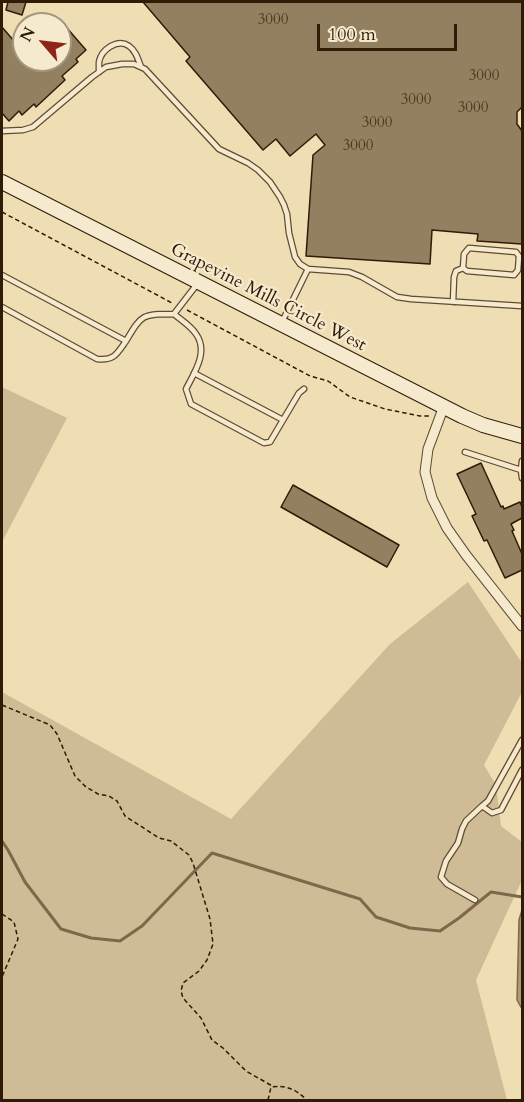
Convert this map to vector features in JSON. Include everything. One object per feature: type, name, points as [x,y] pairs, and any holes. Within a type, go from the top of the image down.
[{"type":"street","name":"Grapevine Mills Circle West","points":[[2,182],[281,324],[442,412],[522,436]]},
{"type":"street","points":[[442,412],[428,449],[425,472],[432,498],[453,537],[522,626]]},
{"type":"lane","points":[[99,72],[101,54],[107,48],[123,43],[128,45],[137,56],[141,67]]},
{"type":"lane","points":[[2,131],[33,127],[106,67],[122,63],[134,64],[145,69],[219,149],[248,163],[270,182],[287,214],[295,257],[308,269],[349,272],[397,297],[522,306]]},
{"type":"lane","points":[[469,249],[516,252],[521,264],[514,275],[467,272],[463,268],[464,254],[469,249]]},
{"type":"lane","points":[[453,302],[454,277],[456,271],[463,268]]},
{"type":"lane","points":[[281,324],[308,269]]},
{"type":"lane","points":[[2,275],[126,341]]},
{"type":"lane","points":[[174,314],[198,282]]},
{"type":"lane","points":[[2,307],[97,359],[106,360],[116,355],[142,317],[151,314],[174,314],[196,334],[201,344],[201,353],[186,389],[191,404],[264,443],[270,442],[298,393],[304,389]]},
{"type":"lane","points":[[194,373],[283,420]]},
{"type":"lane","points":[[465,452],[522,470]]},
{"type":"lane","points":[[522,462],[522,478]]},
{"type":"lane","points":[[475,900],[447,884],[441,877],[446,861],[458,843],[466,821],[488,801],[522,740]]},
{"type":"lane","points":[[482,806],[492,813],[501,810],[522,771]]},
{"type":"path","points":[[2,212],[310,376],[328,381],[350,398],[385,409],[420,416],[442,412]]},
{"type":"path","points":[[2,705],[50,725],[57,734],[75,776],[86,787],[117,801],[125,816],[159,837],[171,841],[189,855],[210,919],[213,944],[207,960],[183,983],[181,991],[183,998],[201,1018],[213,1040],[246,1071],[274,1087]]},
{"type":"path","points":[[2,914],[14,922],[18,939],[2,977]]},
{"type":"path","points":[[268,1101],[271,1087],[280,1086],[298,1092],[306,1101]]},
{"type":"shaded area","points":[[2,387],[67,418],[2,542]]},
{"type":"shaded area","points":[[468,582],[522,663],[522,692],[484,765],[496,785],[501,826],[522,842],[522,880],[476,980],[507,1100],[2,1100],[2,692],[231,819],[390,644]]},
{"type":"shaded area","points":[[522,910],[522,1009],[517,1000],[519,920]]},
{"type":"building","points":[[8,2],[26,2],[23,12],[6,10]]},
{"type":"building","points":[[143,2],[522,2],[522,107],[517,112],[517,124],[522,131],[522,244],[477,241],[478,234],[432,230],[430,264],[306,256],[313,155],[325,145],[316,134],[290,156],[276,139],[263,150],[186,61],[190,57]]},
{"type":"building","points":[[2,27],[12,39],[12,72],[67,72],[62,76],[65,80],[36,107],[34,104],[22,115],[19,111],[9,121],[2,113]]},
{"type":"building","points":[[72,34],[86,50],[76,59],[78,62],[72,67]]},
{"type":"building","points":[[481,463],[501,507],[503,506],[504,509],[520,502],[522,507],[522,518],[511,524],[522,554],[522,570],[505,578],[487,540],[484,541],[472,516],[476,514],[457,474]]},
{"type":"building","points":[[293,485],[399,545],[387,567],[281,507]]},
{"type":"waterway","points":[[2,841],[25,882],[61,929],[91,938],[120,941],[142,926],[212,853],[360,899],[376,917],[410,928],[440,931],[491,892],[522,897]]}]
